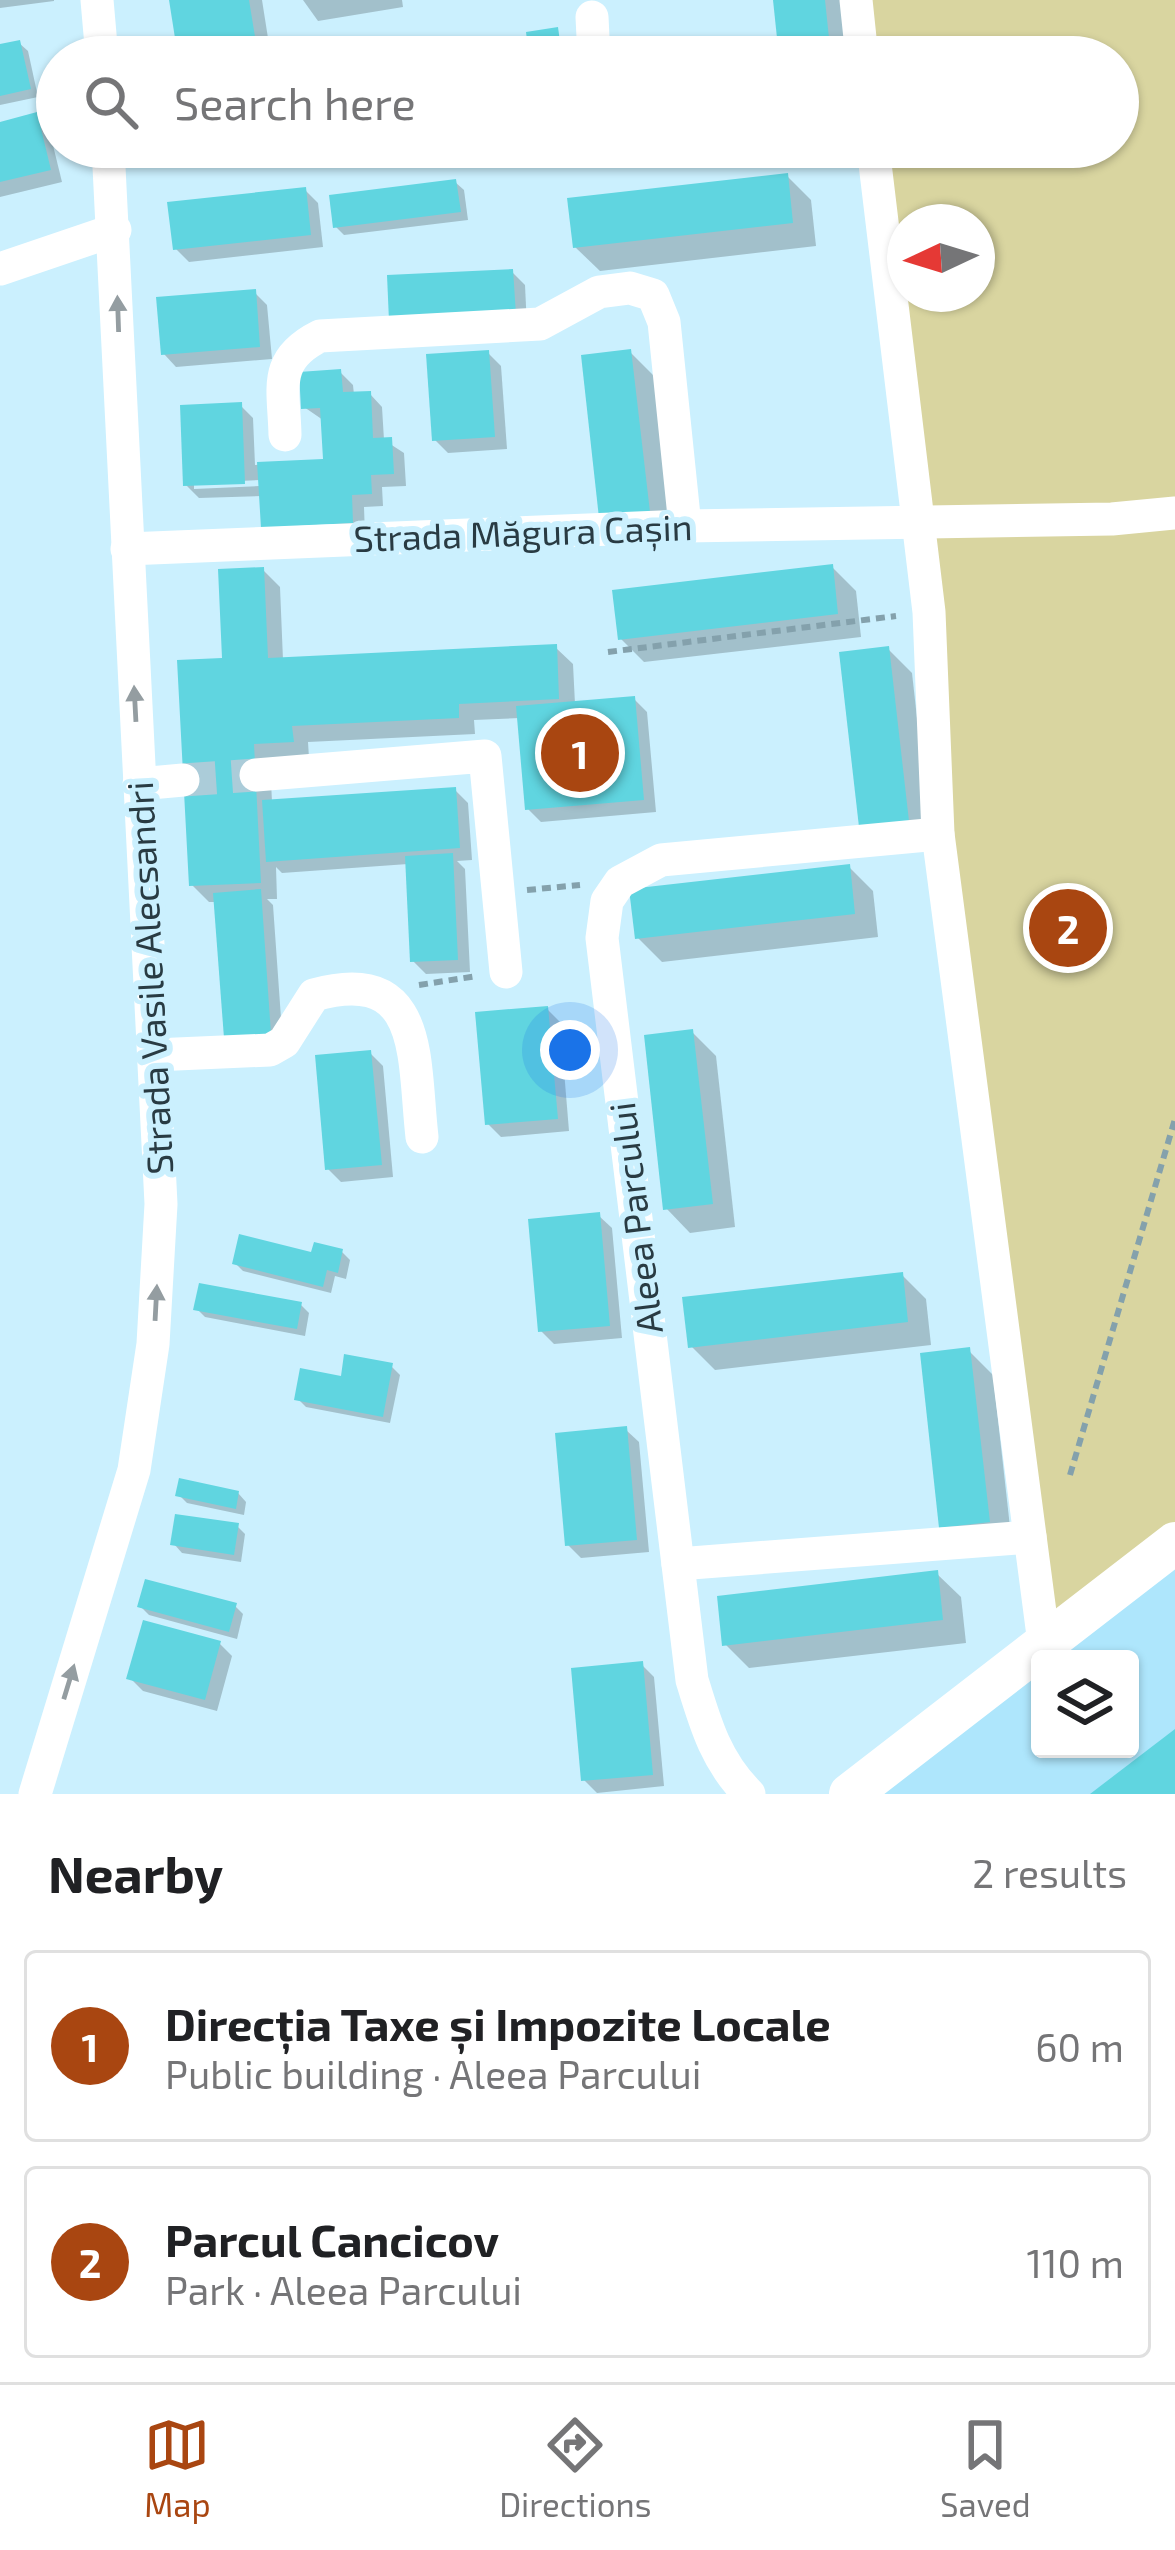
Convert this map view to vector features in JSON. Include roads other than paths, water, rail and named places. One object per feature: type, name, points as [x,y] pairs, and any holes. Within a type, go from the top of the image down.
[{"type":"main road","points":[[850,1794],[1175,1544]]},
{"type":"street","points":[[97,0],[100,36]]},
{"type":"street","points":[[856,0],[860,36]]},
{"type":"street","points":[[592,17],[593,36]]},
{"type":"street","name":"Strada Vasile Alecsandri","points":[[35,1794],[134,1470],[153,1344],[161,1204],[110,168]]},
{"type":"street","points":[[876,168],[928,612],[938,834],[1044,1643]]},
{"type":"street","points":[[0,269],[115,230]]},
{"type":"street","points":[[285,435],[284,371],[295,349],[320,336],[540,324],[599,292],[644,291],[653,295],[664,322],[685,526]]},
{"type":"street","name":"Strada Măgura Cașin","points":[[127,549],[685,526],[919,524],[1175,513]]},
{"type":"street","points":[[256,775],[485,756],[506,972]]},
{"type":"street","points":[[140,784],[183,780]]},
{"type":"street","name":"Aleea Parcului","points":[[749,1794],[729,1775],[708,1734],[692,1680],[602,938],[607,901],[620,882],[661,860],[938,834]]},
{"type":"street","points":[[154,1054],[270,1050],[284,1042],[314,995],[371,989],[401,1007],[409,1024],[422,1137]]},
{"type":"street","points":[[678,1564],[1030,1538]]},
{"type":"tunnel","points":[[183,780],[256,775]]},
{"type":"place","name":"Direcția Taxe și Impozite Locale","points":[[580,753]]},
{"type":"place","name":"Parcul Cancicov","points":[[1068,928]]}]
